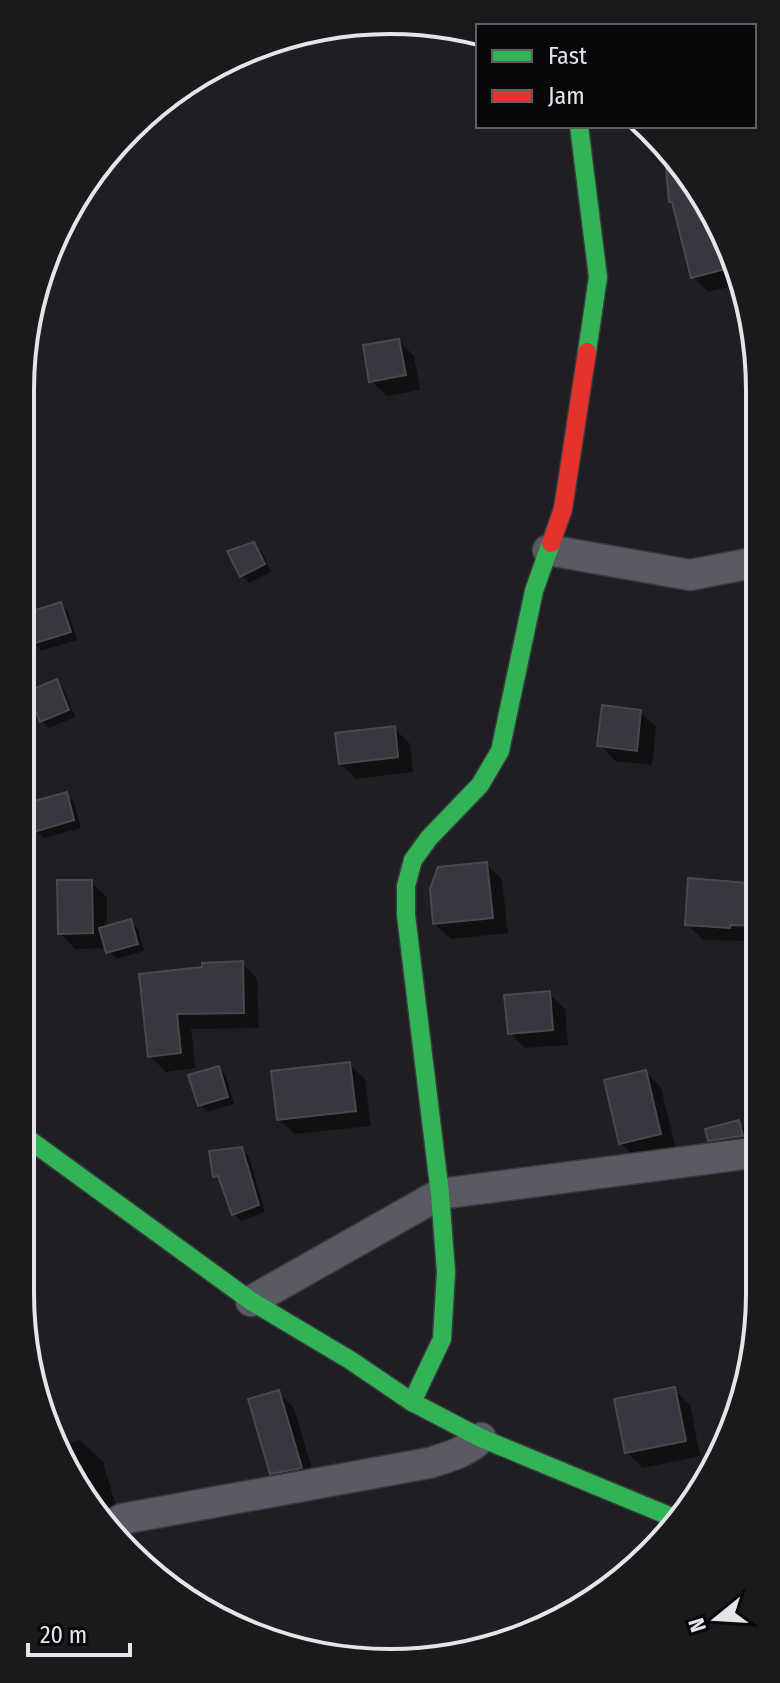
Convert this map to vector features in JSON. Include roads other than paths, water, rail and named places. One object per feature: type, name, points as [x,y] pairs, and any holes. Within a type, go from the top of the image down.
[{"type":"street","points":[[412,1402],[442,1339],[446,1272],[440,1194],[406,915],[406,886],[413,860],[429,838],[480,785],[500,751],[534,591],[563,509],[598,277],[579,128]]},
{"type":"street","points":[[548,550],[690,575],[746,564]]},
{"type":"street","points":[[34,1144],[251,1301],[350,1360],[412,1402],[481,1438],[668,1515]]},
{"type":"street","points":[[251,1301],[440,1194],[746,1154]]},
{"type":"street","points":[[117,1522],[429,1463],[453,1456],[481,1438]]}]
